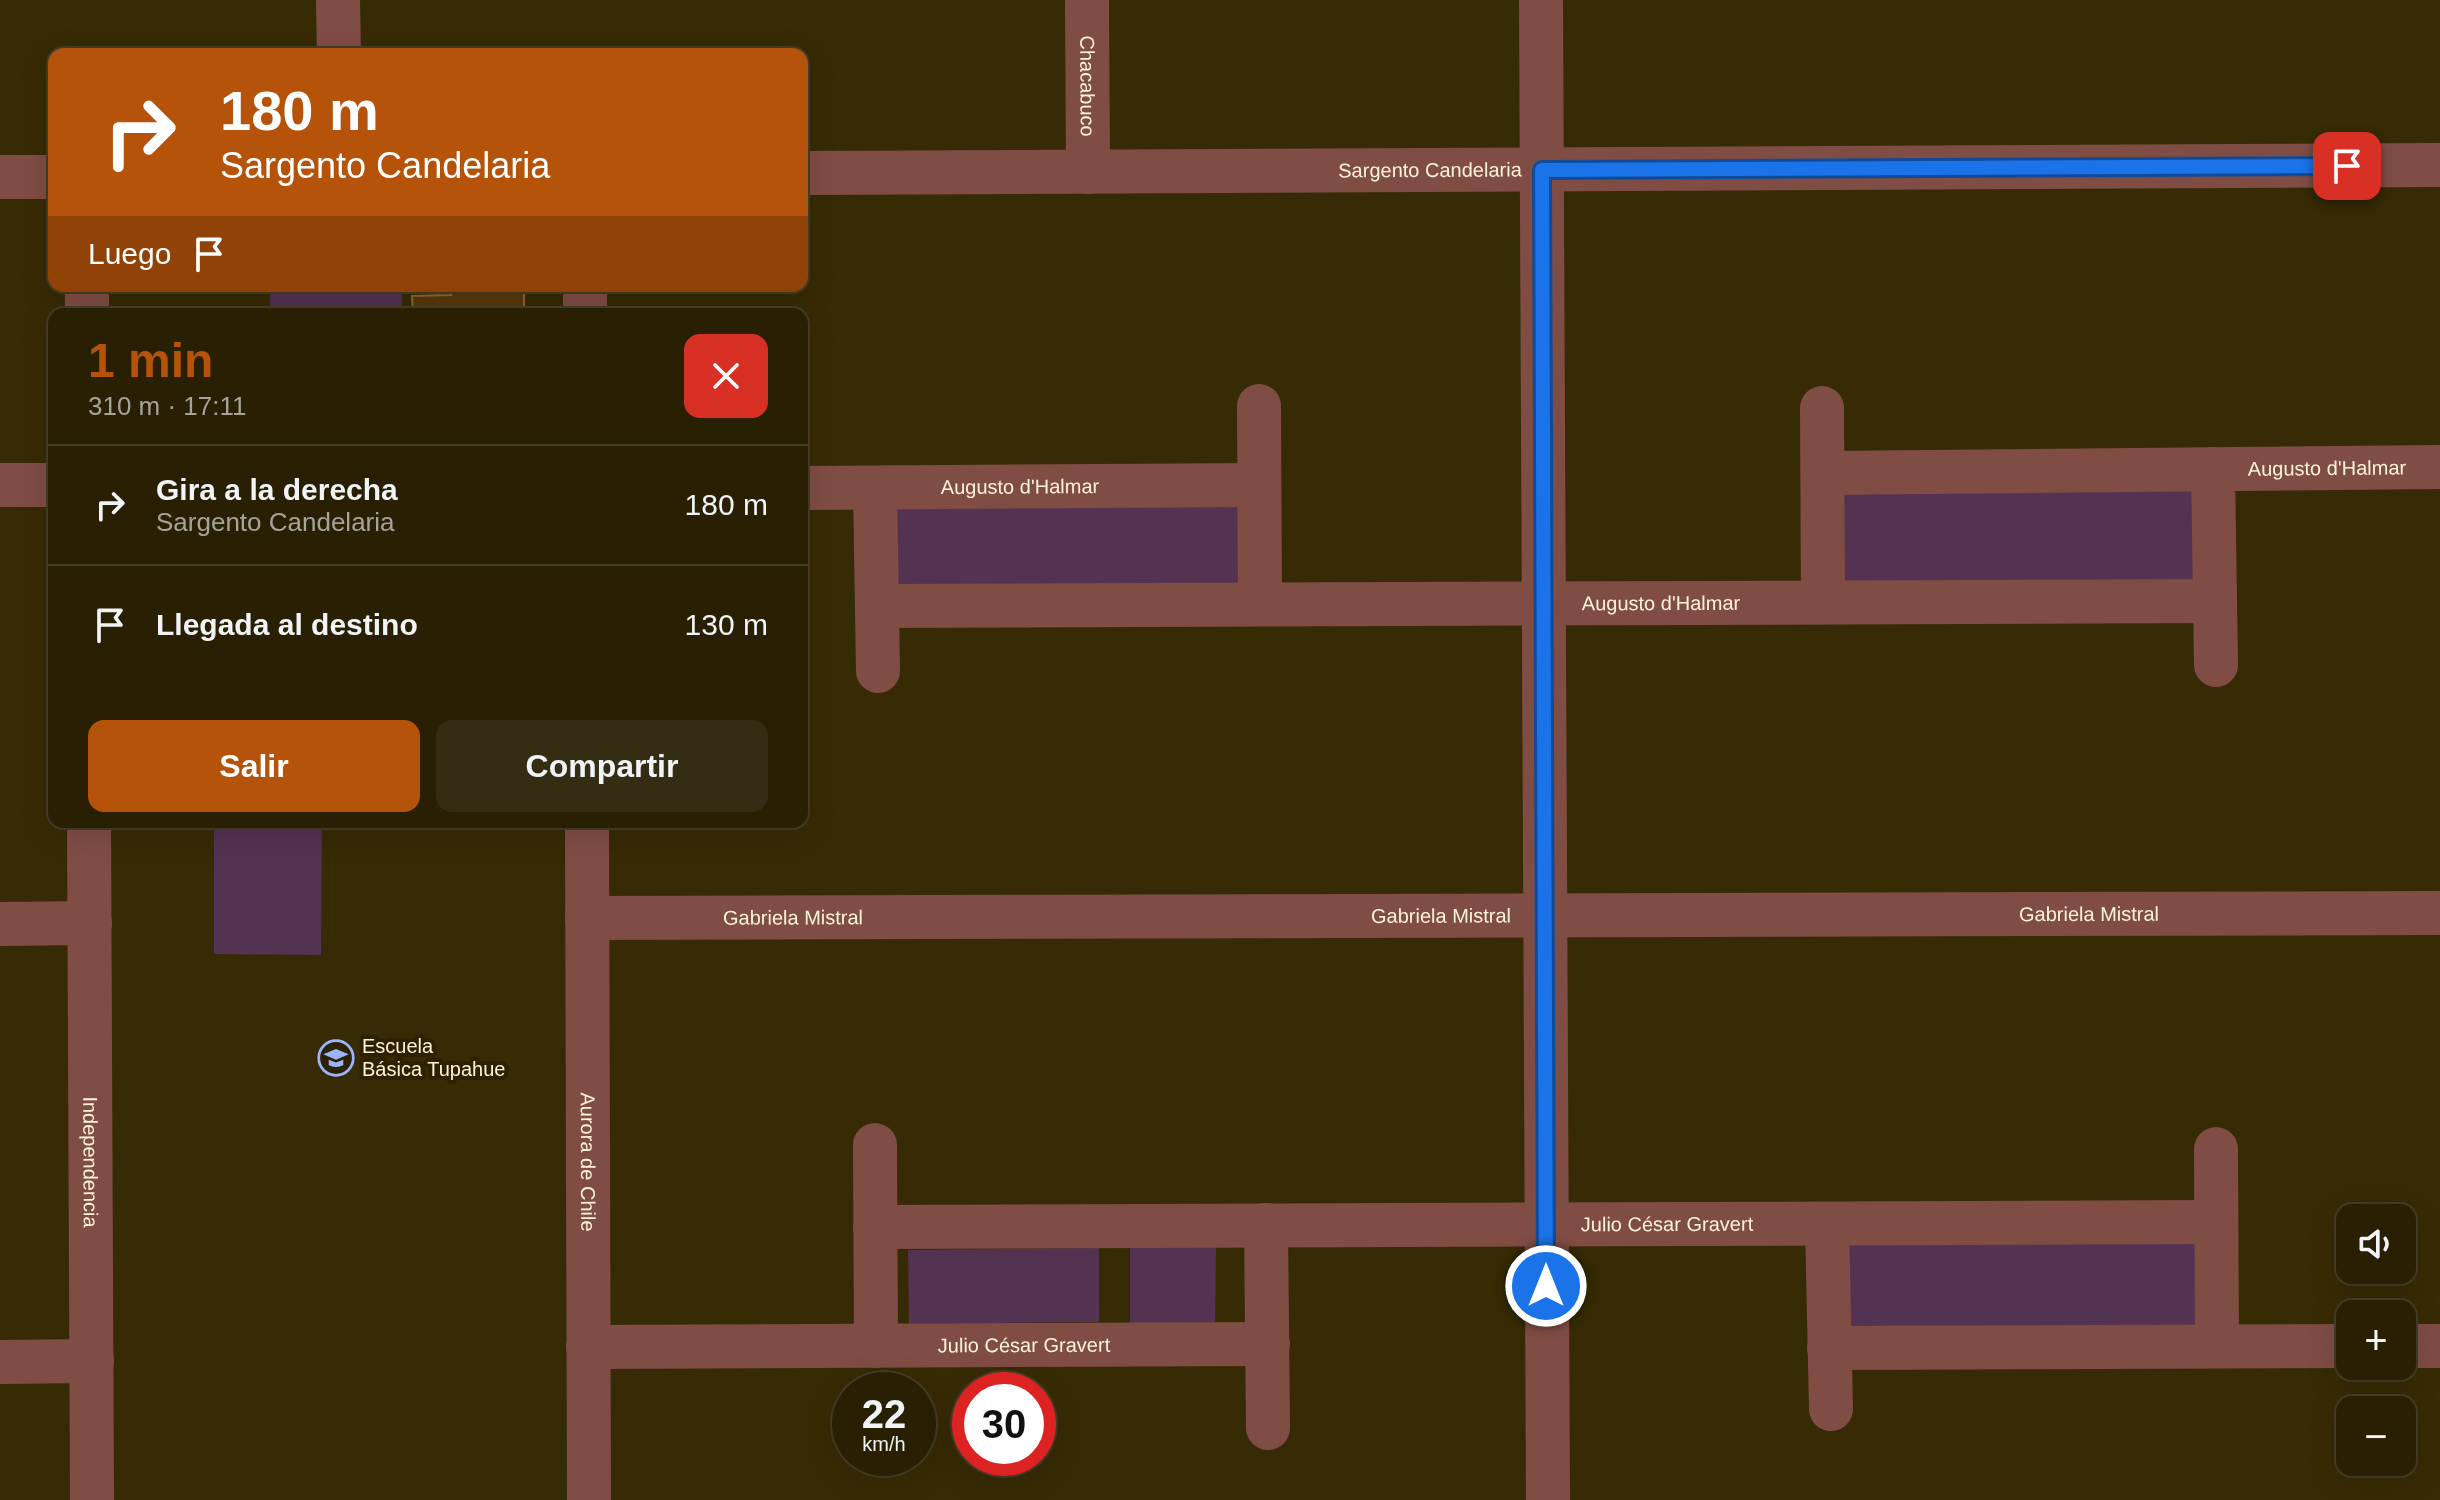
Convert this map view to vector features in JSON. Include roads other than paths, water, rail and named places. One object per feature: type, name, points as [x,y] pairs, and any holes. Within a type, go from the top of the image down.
[{"type":"street","points":[[338,0],[339,48]]},
{"type":"street","name":"Chacabuco","points":[[1087,0],[1088,172]]},
{"type":"street","points":[[1541,0],[1548,1500]]},
{"type":"street","name":"Sargento Candelaria","points":[[808,173],[2440,165]]},
{"type":"street","points":[[0,177],[48,177]]},
{"type":"street","points":[[1259,406],[1260,604]]},
{"type":"street","points":[[1822,408],[1823,602]]},
{"type":"street","name":"Augusto d'Halmar","points":[[1823,473],[2440,467]]},
{"type":"street","points":[[2213,469],[2216,665]]},
{"type":"street","points":[[0,485],[48,485]]},
{"type":"street","name":"Augusto d'Halmar","points":[[808,488],[1259,485]]},
{"type":"street","points":[[875,488],[878,671]]},
{"type":"street","name":"Augusto d'Halmar","points":[[877,606],[2215,601]]},
{"type":"street","name":"Independencia","points":[[89,828],[92,1500]]},
{"type":"street","name":"Aurora de Chile","points":[[587,828],[589,1500]]},
{"type":"street","name":"Gabriela Mistral","points":[[587,918],[2440,913]]},
{"type":"street","points":[[0,924],[90,923]]},
{"type":"street","points":[[875,1145],[876,1346]]},
{"type":"street","points":[[2216,1149],[2217,1346]]},
{"type":"street","name":"Julio César Gravert","points":[[875,1227],[2216,1222]]},
{"type":"street","points":[[1827,1224],[1831,1409]]},
{"type":"street","points":[[1266,1225],[1268,1428]]},
{"type":"street","name":"Julio César Gravert","points":[[588,1347],[1268,1344]]},
{"type":"street","points":[[1829,1348],[2336,1346]]},
{"type":"street","points":[[2416,1346],[2440,1346]]},
{"type":"street","points":[[0,1362],[92,1361]]},
{"type":"place","name":"Escuela Básica Tupahue","points":[[336,1058]]}]
